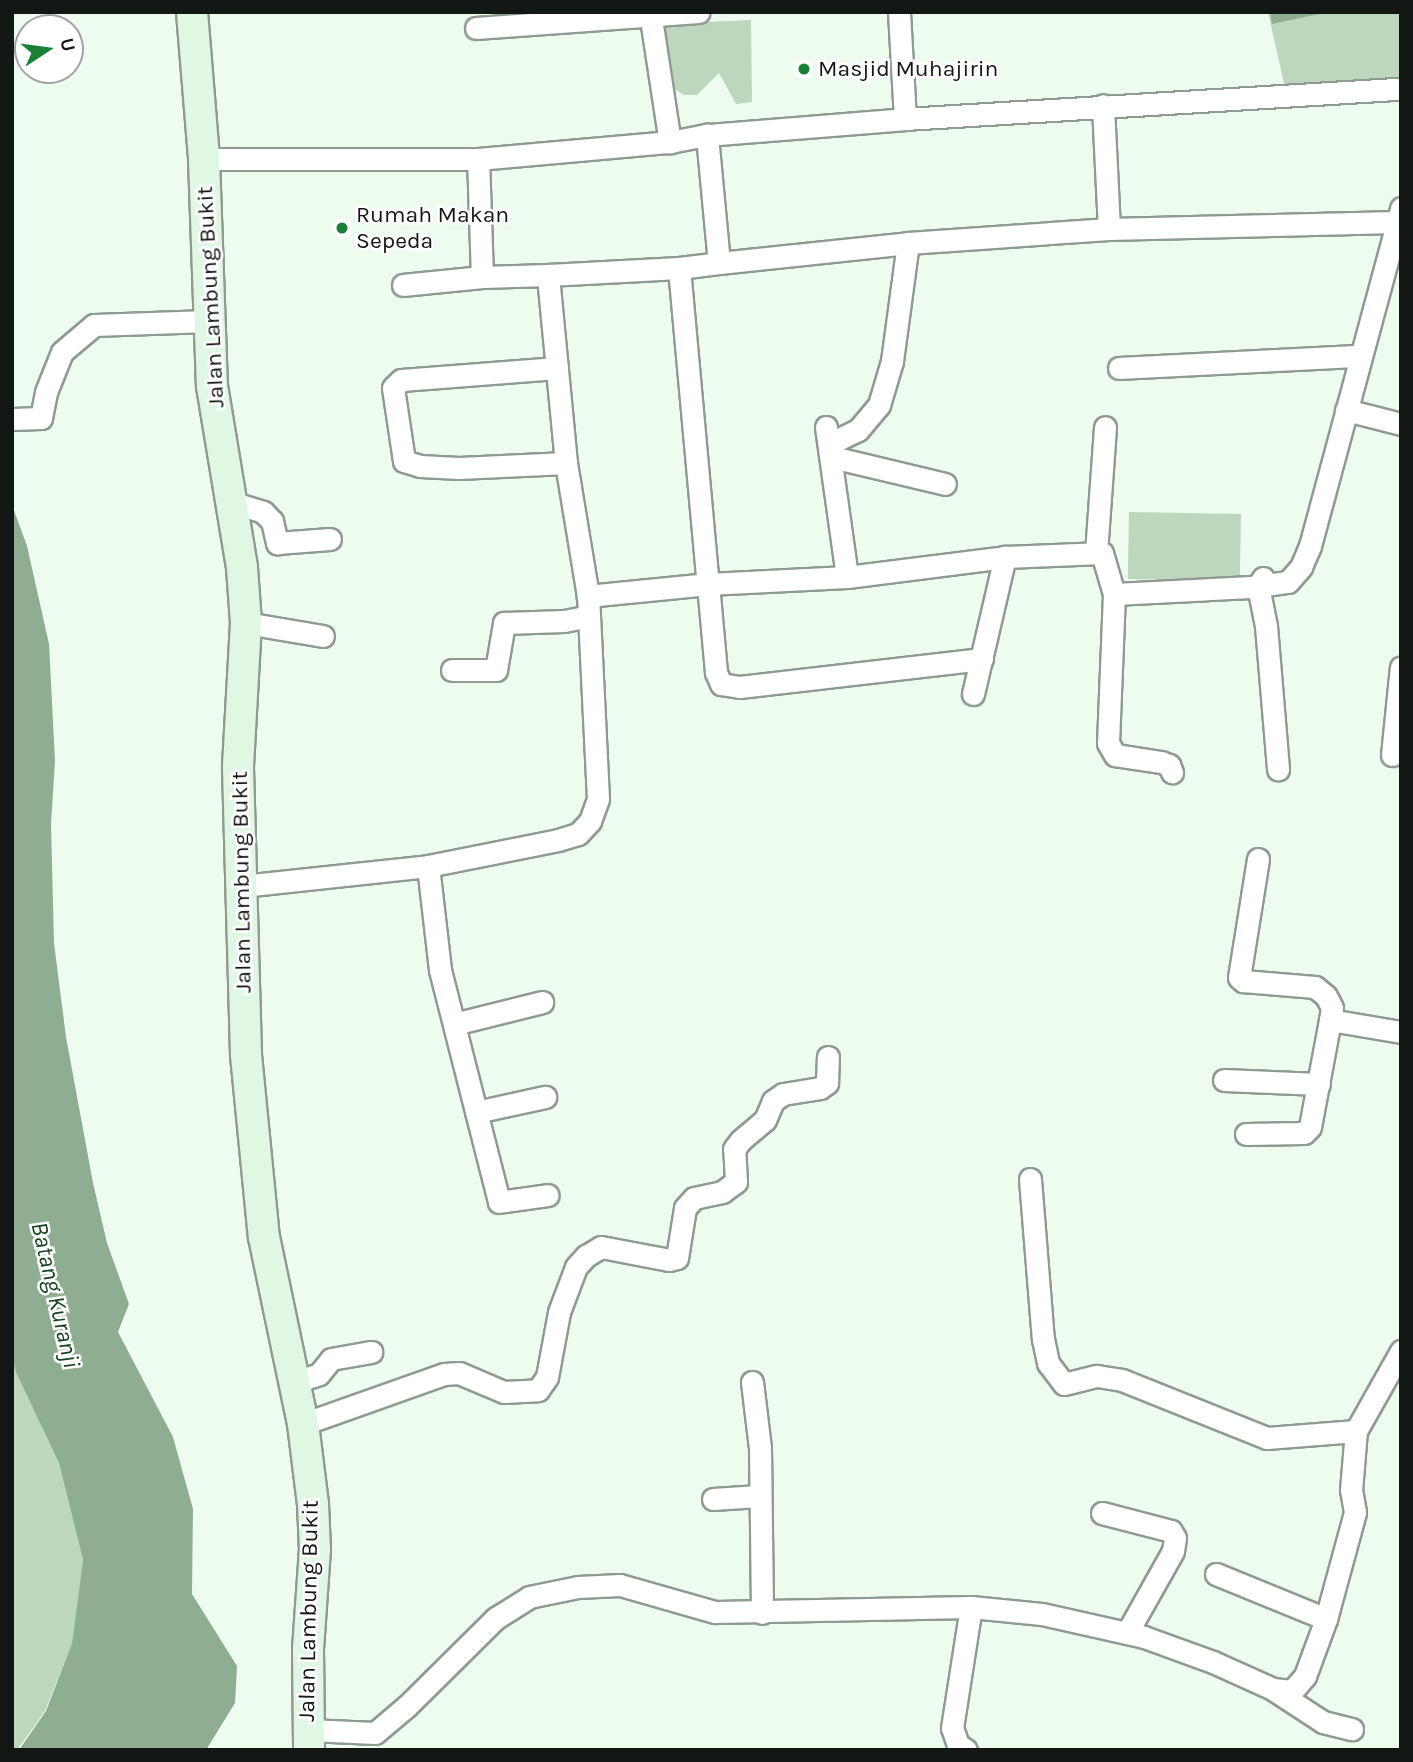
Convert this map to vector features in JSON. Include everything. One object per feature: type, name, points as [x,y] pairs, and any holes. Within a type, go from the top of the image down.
[{"type":"street","name":"Jalan Lambung Bukit","points":[[192,12],[204,159],[212,386],[242,568],[246,624],[238,768],[246,1055],[264,1237],[303,1424],[315,1549],[308,1648],[308,1740]]},
{"type":"street","points":[[476,28],[549,18],[698,12]]},
{"type":"street","points":[[899,12],[905,119]]},
{"type":"street","points":[[650,14],[670,142]]},
{"type":"street","points":[[204,159],[478,159],[670,142],[707,135],[905,119],[1401,89]]},
{"type":"street","points":[[1103,105],[1109,229]]},
{"type":"street","points":[[707,135],[719,263]]},
{"type":"street","points":[[478,159],[482,277]]},
{"type":"street","points":[[404,285],[482,277],[678,268],[908,243],[1109,229],[1398,215],[1310,546],[1301,567],[1289,582],[1114,594]]},
{"type":"street","points":[[829,443],[858,430],[879,405],[892,361],[908,243]]},
{"type":"street","points":[[678,268],[716,672],[722,684],[740,687],[982,659]]},
{"type":"street","points":[[243,886],[428,866],[558,840],[578,834],[590,821],[598,799],[588,606],[566,463],[548,275]]},
{"type":"street","points":[[12,419],[41,418],[46,392],[62,352],[94,325],[208,321]]},
{"type":"street","points":[[1119,368],[1360,356]]},
{"type":"street","points":[[557,368],[401,380],[393,388],[404,461],[420,466],[459,468],[566,463]]},
{"type":"street","points":[[1346,410],[1401,424]]},
{"type":"street","points":[[1096,553],[1105,426]]},
{"type":"street","points":[[829,443],[945,484]]},
{"type":"street","points":[[829,443],[847,577]]},
{"type":"street","points":[[231,502],[262,512],[272,521],[277,543],[330,539]]},
{"type":"street","points":[[452,670],[496,670],[504,623],[564,621],[588,606],[708,584],[847,577],[1005,557],[1102,553],[1114,594],[1108,743],[1115,755],[1161,762],[1169,765],[1172,772]]},
{"type":"street","points":[[973,694],[1005,557]]},
{"type":"street","points":[[1260,582],[1278,769]]},
{"type":"street","points":[[246,624],[323,636]]},
{"type":"street","points":[[1392,755],[1401,667]]},
{"type":"street","points":[[1246,1134],[1304,1133],[1310,1127],[1332,1008],[1326,996],[1315,986],[1243,981],[1239,977],[1258,859]]},
{"type":"street","points":[[428,866],[440,970],[499,1202],[548,1195]]},
{"type":"street","points":[[454,1024],[542,1002]]},
{"type":"street","points":[[1330,1020],[1401,1032]]},
{"type":"street","points":[[303,1424],[444,1374],[459,1373],[505,1392],[538,1390],[547,1377],[559,1312],[576,1267],[586,1255],[601,1247],[670,1260],[677,1258],[685,1208],[694,1198],[722,1192],[736,1182],[734,1149],[765,1120],[773,1101],[783,1094],[820,1087],[827,1083],[828,1057]]},
{"type":"street","points":[[1224,1080],[1319,1084]]},
{"type":"street","points":[[476,1112],[545,1097]]},
{"type":"street","points":[[1030,1179],[1043,1339],[1048,1363],[1064,1384],[1097,1376],[1122,1380],[1267,1438],[1356,1432]]},
{"type":"street","points":[[1273,1689],[1293,1691],[1306,1676],[1326,1619],[1355,1512],[1350,1490],[1356,1432],[1401,1350]]},
{"type":"street","points":[[295,1382],[319,1374],[331,1359],[371,1352]]},
{"type":"street","points":[[752,1382],[759,1426],[762,1613]]},
{"type":"street","points":[[713,1499],[759,1496]]},
{"type":"street","points":[[1102,1513],[1171,1531],[1175,1538],[1173,1551],[1127,1633]]},
{"type":"street","points":[[1216,1574],[1326,1619]]},
{"type":"street","points":[[308,1740],[375,1733],[407,1706],[496,1618],[529,1597],[578,1587],[620,1585],[715,1612],[971,1607],[1042,1614],[1127,1633],[1213,1662],[1273,1689],[1323,1722],[1352,1729]]},
{"type":"street","points":[[966,1750],[958,1745],[952,1728],[971,1607]]},
{"type":"shaded area","points":[[1268,12],[1401,12],[1401,97],[1288,101]]},
{"type":"shaded area","points":[[751,20],[752,102],[736,104],[719,73],[697,95],[684,95],[670,86],[661,24]]},
{"type":"shaded area","points":[[1129,512],[1241,514],[1240,581],[1128,579]]},
{"type":"shaded area","points":[[12,1360],[59,1463],[83,1560],[72,1643],[45,1711],[17,1750],[12,1750]]},
{"type":"water","points":[[1270,12],[1319,12],[1319,14],[1272,24]]},
{"type":"water","name":"Batang Kuranji","points":[[12,505],[27,546],[49,644],[55,761],[51,824],[54,943],[66,1037],[93,1183],[107,1243],[129,1304],[118,1332],[173,1437],[193,1509],[192,1594],[237,1666],[235,1703],[206,1750],[19,1750],[46,1711],[72,1643],[83,1560],[59,1463],[16,1372],[12,1357]]},
{"type":"place","name":"Masjid Muhajirin","points":[[804,69]]},
{"type":"place","name":"Rumah Makan Sepeda","points":[[342,228]]}]
